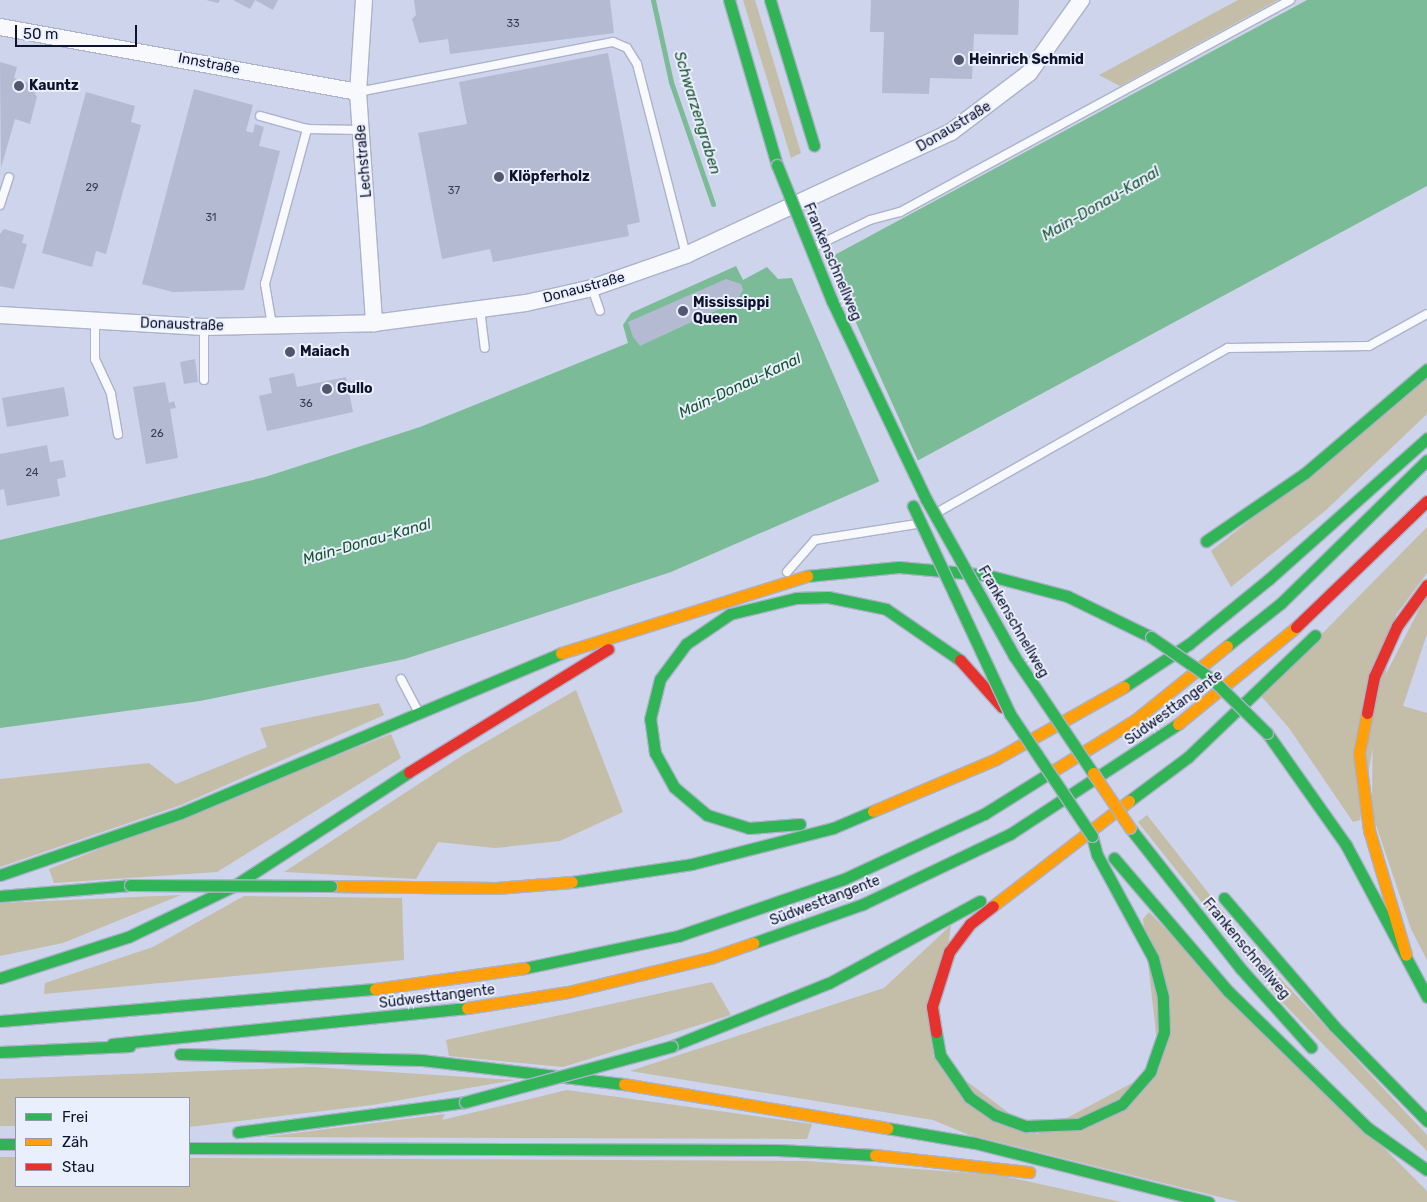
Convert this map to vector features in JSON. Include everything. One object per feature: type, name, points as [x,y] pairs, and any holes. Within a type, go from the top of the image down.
[{"type":"highway","name":"Frankenschnellweg","points":[[729,0],[777,165],[832,301],[889,426],[1014,656],[1130,828],[1241,969],[1322,1060]]},
{"type":"highway","points":[[770,0],[814,146]]},
{"type":"highway","points":[[1206,541],[1304,473],[1427,369]]},
{"type":"highway","points":[[889,426],[935,560],[1010,714],[1092,836],[1102,851],[1148,945],[1165,1016],[1160,1047],[1137,1090],[1107,1113],[1079,1124],[1026,1126],[984,1109],[947,1070],[932,1028],[934,988],[949,952],[970,924],[1028,877],[1167,775],[1326,623]]},
{"type":"highway","points":[[0,896],[130,885],[496,888],[628,876],[777,844],[868,813],[996,759],[1126,686],[1189,644],[1270,579],[1427,438]]},
{"type":"highway","name":"Südwesttangente","points":[[0,1021],[176,1008],[446,981],[573,961],[747,915],[883,862],[1022,793],[1178,689],[1281,603],[1427,460]]},
{"type":"highway","points":[[1373,572],[1427,502]]},
{"type":"highway","name":"Südwesttangente","points":[[112,1044],[400,1017],[560,994],[701,960],[854,908],[1010,834],[1152,745],[1273,649],[1427,502]]},
{"type":"highway","points":[[0,875],[181,813],[586,643],[674,615],[777,583],[871,568],[960,570],[1067,596],[1152,637],[1212,680],[1267,733],[1340,836],[1427,998]]},
{"type":"highway","points":[[1406,956],[1369,830],[1359,753],[1377,669],[1397,626],[1427,585]]},
{"type":"highway","points":[[868,813],[768,828],[737,826],[707,815],[674,787],[655,753],[650,719],[655,692],[666,670],[686,644],[730,614],[763,603],[828,597],[861,602],[910,621],[956,655],[1010,714]]},
{"type":"highway","points":[[0,978],[128,937],[232,887],[510,707],[674,615]]},
{"type":"highway","points":[[1102,851],[1228,991],[1368,1128],[1427,1170]]},
{"type":"highway","points":[[225,1133],[465,1102],[672,1046],[829,983],[1028,877]]},
{"type":"highway","name":"Frankenschnellweg","points":[[1224,898],[1334,1026],[1427,1121]]},
{"type":"highway","points":[[0,1052],[112,1044],[186,1055],[422,1060],[654,1088],[974,1143],[1209,1202]]},
{"type":"highway","points":[[1381,1120],[1427,1166]]},
{"type":"highway","points":[[190,1136],[209,1135]]},
{"type":"highway","points":[[0,1144],[15,1144]]},
{"type":"highway","points":[[190,1148],[830,1152],[1006,1168],[1177,1202]]},
{"type":"street","name":"Lechstraße","points":[[364,0],[358,92],[374,322]]},
{"type":"street","name":"Donaustraße","points":[[0,315],[204,327],[374,322],[480,309],[592,288],[686,255],[784,216],[919,149],[1005,96],[1044,55],[1081,0]]},
{"type":"street","name":"Innstraße","points":[[0,27],[358,92]]},
{"type":"lane","points":[[800,254],[870,220],[900,212],[1290,0]]},
{"type":"lane","points":[[358,92],[613,42],[627,48],[637,64],[686,255]]},
{"type":"lane","points":[[260,116],[307,129],[362,130]]},
{"type":"lane","points":[[272,325],[265,284],[307,129]]},
{"type":"lane","points":[[0,204],[9,177]]},
{"type":"lane","points":[[592,288],[600,311]]},
{"type":"lane","points":[[480,309],[485,348]]},
{"type":"lane","points":[[777,583],[815,540],[912,527],[1228,348],[1369,346],[1427,314]]},
{"type":"lane","points":[[95,322],[94,359],[111,394],[118,434]]},
{"type":"lane","points":[[204,327],[204,380]]},
{"type":"lane","points":[[401,679],[419,713]]},
{"type":"shaded area","points":[[743,0],[755,0],[801,153],[791,158]]},
{"type":"shaded area","points":[[1238,0],[1278,0],[1120,86],[1099,75]]},
{"type":"shaded area","points":[[1427,379],[1427,414],[1326,510],[1231,587],[1211,551]]},
{"type":"shaded area","points":[[1427,527],[1427,573],[1396,615],[1360,820],[1353,822],[1289,728],[1261,696]]},
{"type":"shaded area","points":[[1427,594],[1427,634],[1403,706],[1427,713],[1427,960],[1411,929],[1372,813],[1373,699]]},
{"type":"shaded area","points":[[576,690],[623,812],[560,841],[495,848],[438,842],[416,879],[284,872],[463,755]]},
{"type":"shaded area","points":[[379,703],[384,715],[181,805],[0,867],[0,779],[149,763],[176,784],[267,747],[260,728]]},
{"type":"shaded area","points":[[391,734],[401,758],[217,872],[54,883],[49,869]]},
{"type":"shaded area","points":[[1147,815],[1250,946],[1427,1135],[1427,1151],[1279,999],[1138,822]]},
{"type":"shaded area","points":[[181,895],[63,943],[0,956],[0,903]]},
{"type":"shaded area","points":[[244,896],[402,898],[404,960],[44,994],[45,983],[153,947]]},
{"type":"shaded area","points":[[1149,912],[1427,1191],[1427,1202],[1240,1202],[969,1135],[933,1120],[630,1071],[884,988],[951,925],[933,1056],[1037,1134],[1160,1068],[1143,919]]},
{"type":"shaded area","points":[[712,982],[731,1015],[563,1067],[449,1056],[446,1040]]},
{"type":"shaded area","points":[[311,1067],[515,1080],[372,1105],[190,1127],[190,1097],[15,1097],[15,1126],[0,1126],[0,1079]]},
{"type":"shaded area","points":[[567,1090],[812,1124],[807,1139],[264,1137],[445,1114],[442,1120]]},
{"type":"shaded area","points":[[0,1157],[15,1157],[15,1187],[190,1187],[190,1158],[806,1161],[999,1175],[1121,1202],[0,1202]]},
{"type":"water","name":"Main-Donau-Kanal","points":[[1307,0],[1427,0],[1427,186],[876,483],[671,572],[405,659],[200,701],[0,728],[0,540],[265,477],[420,427],[628,343],[623,325],[631,313],[736,266],[743,280],[767,267],[778,279],[792,278]]},
{"type":"pier","points":[[827,258],[919,463],[880,483],[791,276]]},
{"type":"building","points":[[206,0],[220,0],[218,3]]},
{"type":"building","points":[[233,0],[255,0],[250,9]]},
{"type":"building","points":[[255,0],[278,0],[273,10]]},
{"type":"building","points":[[414,0],[610,0],[614,33],[450,54],[448,39],[419,43],[412,19],[416,15]]},
{"type":"building","points":[[871,0],[1019,0],[1018,35],[974,34],[972,79],[930,78],[929,94],[882,93],[884,32],[870,32]]},
{"type":"building","points":[[608,53],[640,222],[627,225],[629,236],[493,262],[490,249],[442,259],[418,133],[467,124],[459,82]]},
{"type":"building","points":[[0,62],[17,67],[14,78],[29,83],[37,97],[30,124],[15,119],[1,168]]},
{"type":"building","points":[[194,89],[253,105],[246,131],[253,133],[255,124],[264,127],[259,146],[280,151],[244,290],[173,292],[142,284]]},
{"type":"building","points":[[86,92],[135,106],[131,122],[141,125],[106,254],[96,251],[92,267],[42,253]]},
{"type":"building","points":[[4,229],[24,235],[22,243],[27,244],[14,289],[0,286],[0,234]]},
{"type":"building","name":"Mississippi Queen","points":[[726,279],[741,284],[743,290],[737,301],[640,346],[633,337],[628,322]]},
{"type":"building","points":[[195,359],[198,382],[184,384],[180,362]]},
{"type":"building","points":[[294,373],[297,387],[346,377],[353,412],[267,431],[259,396],[272,393],[269,378]]},
{"type":"building","points":[[165,382],[169,403],[174,401],[176,408],[170,409],[178,458],[146,464],[133,387]]},
{"type":"building","points":[[64,387],[69,416],[7,427],[2,398]]},
{"type":"building","points":[[47,445],[50,462],[63,460],[66,477],[57,479],[60,496],[7,506],[4,489],[0,490],[0,454]]},
{"type":"waterway","name":"Schwarzengraben","points":[[653,0],[671,82],[713,204]]},
{"type":"traffic: fast","points":[[729,0],[777,165]]},
{"type":"traffic: fast","points":[[770,0],[814,146]]},
{"type":"traffic: fast","points":[[777,165],[832,301],[926,499],[1014,656],[1093,773]]},
{"type":"traffic: fast","points":[[1206,541],[1305,473],[1427,369]]},
{"type":"traffic: fast","points":[[1124,687],[1189,644],[1269,579],[1427,438]]},
{"type":"traffic: fast","points":[[1227,646],[1281,603],[1427,460]]},
{"type":"traffic: fast","points":[[913,506],[1010,714],[1092,836]]},
{"type":"traffic: fast","points":[[807,576],[899,567],[987,575],[1067,596],[1151,637]]},
{"type":"traffic: fast","points":[[800,824],[749,828],[707,815],[674,787],[655,753],[650,719],[660,679],[686,644],[730,614],[796,598],[828,597],[886,609],[960,660]]},
{"type":"traffic: fast","points":[[1129,801],[1188,757],[1315,635]]},
{"type":"traffic: fast","points":[[1151,637],[1212,679],[1267,733]]},
{"type":"traffic: fast","points":[[0,875],[181,813],[561,653]]},
{"type":"traffic: fast","points":[[753,943],[863,904],[1010,834],[1178,724]]},
{"type":"traffic: fast","points":[[1267,733],[1346,845],[1427,997]]},
{"type":"traffic: fast","points":[[525,968],[678,936],[844,879],[984,814],[1056,769]]},
{"type":"traffic: fast","points":[[0,978],[128,937],[232,887],[409,772]]},
{"type":"traffic: fast","points":[[572,882],[692,864],[833,828],[873,811]]},
{"type":"traffic: fast","points":[[1130,828],[1241,969],[1311,1047]]},
{"type":"traffic: fast","points":[[936,1032],[940,1055],[969,1097],[995,1115],[1026,1126],[1079,1124],[1122,1104],[1150,1072],[1164,1032],[1163,997],[1153,958],[1097,855],[1092,836]]},
{"type":"traffic: fast","points":[[1114,858],[1228,991],[1368,1128],[1427,1170]]},
{"type":"traffic: fast","points":[[0,896],[130,885]]},
{"type":"traffic: fast","points":[[130,885],[331,886]]},
{"type":"traffic: fast","points":[[1224,898],[1334,1026],[1427,1121]]},
{"type":"traffic: fast","points":[[672,1046],[829,983],[980,901]]},
{"type":"traffic: fast","points":[[0,1021],[375,989]]},
{"type":"traffic: fast","points":[[112,1044],[467,1008]]},
{"type":"traffic: fast","points":[[0,1052],[130,1046]]},
{"type":"traffic: fast","points":[[465,1102],[672,1046]]},
{"type":"traffic: fast","points":[[180,1054],[422,1060],[624,1084]]},
{"type":"traffic: fast","points":[[238,1132],[465,1102]]},
{"type":"traffic: fast","points":[[887,1128],[975,1143],[1209,1202]]},
{"type":"traffic: fast","points":[[0,1144],[15,1144]]},
{"type":"traffic: fast","points":[[190,1148],[778,1150],[875,1155]]},
{"type":"traffic: slow","points":[[561,653],[807,576]]},
{"type":"traffic: slow","points":[[1178,724],[1296,627]]},
{"type":"traffic: slow","points":[[1056,769],[1135,720],[1227,646]]},
{"type":"traffic: slow","points":[[873,811],[996,759],[1124,687]]},
{"type":"traffic: slow","points":[[1367,713],[1359,753],[1369,830],[1406,955]]},
{"type":"traffic: slow","points":[[1093,773],[1130,828]]},
{"type":"traffic: slow","points":[[993,906],[1129,801]]},
{"type":"traffic: slow","points":[[331,886],[496,888],[572,882]]},
{"type":"traffic: slow","points":[[467,1008],[568,992],[710,958],[753,943]]},
{"type":"traffic: slow","points":[[375,989],[525,968]]},
{"type":"traffic: slow","points":[[624,1084],[887,1128]]},
{"type":"traffic: slow","points":[[875,1155],[1029,1172]]},
{"type":"traffic: jam","points":[[1296,627],[1427,501]]},
{"type":"traffic: jam","points":[[1367,713],[1374,677],[1397,626],[1427,585]]},
{"type":"traffic: jam","points":[[409,772],[608,649]]},
{"type":"traffic: jam","points":[[960,660],[1002,707]]},
{"type":"traffic: jam","points":[[936,1032],[932,1006],[949,952],[970,924],[993,906]]},
{"type":"place","name":"Heinrich Schmid","points":[[959,60]]},
{"type":"place","name":"Kauntz","points":[[19,86]]},
{"type":"place","name":"Klöpferholz","points":[[499,177]]},
{"type":"place","name":"Mississippi Queen","points":[[683,311]]},
{"type":"place","name":"Maiach","points":[[290,352]]},
{"type":"place","name":"Gullo","points":[[327,389]]}]
